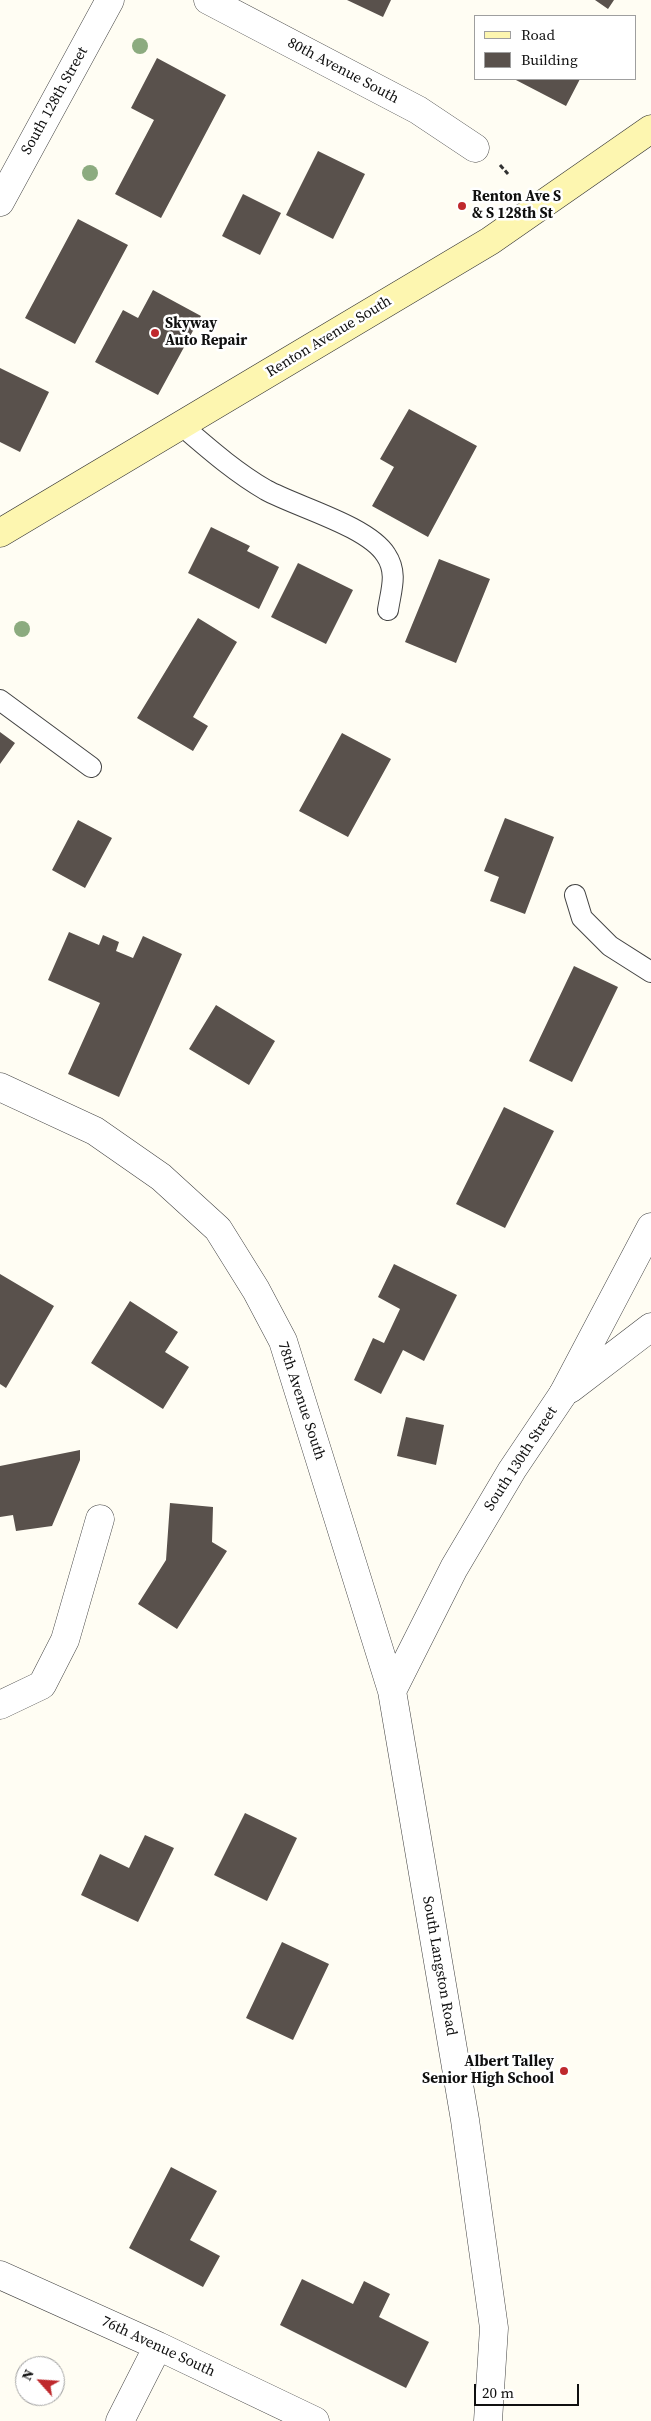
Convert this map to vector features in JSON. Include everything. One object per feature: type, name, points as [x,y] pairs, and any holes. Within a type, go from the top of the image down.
[{"type":"main road","name":"Renton Avenue South","points":[[0,533],[490,241],[651,129]]},
{"type":"street","name":"South 128th Street","points":[[0,202],[110,0]]},
{"type":"street","name":"80th Avenue South","points":[[208,0],[418,110],[475,148]]},
{"type":"street","name":"78th Avenue South","points":[[0,1087],[96,1131],[161,1177],[218,1229],[256,1290],[283,1341],[392,1691]]},
{"type":"street","name":"South 130th Street","points":[[392,1691],[454,1568],[512,1470],[563,1394],[651,1227]]},
{"type":"street","points":[[563,1394],[651,1327]]},
{"type":"street","points":[[0,1705],[42,1685],[65,1640],[100,1519]]},
{"type":"street","name":"South Langston Road","points":[[392,1691],[466,2120],[492,2318],[488,2421]]},
{"type":"street","name":"76th Avenue South","points":[[0,2275],[158,2346],[315,2421]]},
{"type":"street","points":[[120,2421],[158,2346]]},
{"type":"lane","points":[[181,425],[230,468],[267,490],[342,523],[368,538],[386,554],[394,572],[388,610]]},
{"type":"lane","points":[[0,700],[91,768]]},
{"type":"lane","points":[[574,895],[582,918],[610,946],[651,972]]},
{"type":"building","points":[[347,0],[391,0],[383,17]]},
{"type":"building","points":[[595,0],[614,0],[608,9]]},
{"type":"building","points":[[157,58],[226,95],[161,218],[115,194],[154,120],[131,108]]},
{"type":"building","points":[[516,80],[579,80],[566,106]]},
{"type":"building","points":[[318,151],[365,174],[333,239],[286,215]]},
{"type":"building","points":[[243,194],[281,213],[260,255],[222,236]]},
{"type":"building","points":[[78,219],[128,245],[75,344],[25,318]]},
{"type":"building","points":[[153,290],[201,316],[158,395],[95,362],[123,310],[138,318]]},
{"type":"building","points":[[0,368],[49,392],[20,452],[0,442]]},
{"type":"building","points":[[409,409],[477,446],[428,537],[372,506],[394,467],[380,459]]},
{"type":"building","points":[[211,527],[250,546],[247,551],[279,567],[259,609],[188,573]]},
{"type":"building","points":[[439,559],[490,579],[456,663],[405,642]]},
{"type":"building","points":[[298,563],[353,590],[326,644],[271,617]]},
{"type":"building","points":[[198,618],[237,642],[193,717],[208,726],[193,751],[137,718]]},
{"type":"building","points":[[0,732],[15,743],[0,764]]},
{"type":"building","points":[[342,733],[391,759],[348,837],[299,811]]},
{"type":"building","points":[[505,818],[554,837],[525,914],[490,901],[499,877],[484,871]]},
{"type":"building","points":[[78,820],[112,838],[85,888],[52,870]]},
{"type":"building","points":[[69,932],[99,945],[103,935],[119,942],[116,951],[133,958],[143,936],[182,954],[119,1097],[68,1074],[100,1003],[48,980]]},
{"type":"building","points":[[574,966],[618,987],[572,1082],[529,1061]]},
{"type":"building","points":[[216,1005],[275,1041],[249,1085],[189,1049]]},
{"type":"building","points":[[504,1107],[554,1131],[505,1228],[456,1204]]},
{"type":"building","points":[[394,1264],[457,1295],[424,1361],[403,1350],[381,1394],[354,1380],[373,1338],[384,1343],[400,1309],[378,1297]]},
{"type":"building","points":[[0,1274],[54,1306],[6,1388],[0,1384]]},
{"type":"building","points":[[130,1301],[178,1332],[165,1352],[189,1367],[163,1409],[91,1363]]},
{"type":"building","points":[[406,1417],[444,1425],[436,1465],[397,1456]]},
{"type":"building","points":[[80,1450],[80,1460],[52,1526],[16,1531],[13,1515],[0,1517],[0,1466]]},
{"type":"building","points":[[170,1503],[213,1507],[212,1542],[227,1551],[177,1629],[138,1604],[166,1560]]},
{"type":"building","points":[[245,1813],[297,1838],[267,1901],[214,1875]]},
{"type":"building","points":[[145,1835],[174,1848],[138,1922],[81,1895],[100,1854],[129,1868]]},
{"type":"building","points":[[282,1942],[329,1964],[293,2040],[246,2018]]},
{"type":"building","points":[[171,2167],[217,2191],[190,2240],[220,2256],[203,2287],[129,2248]]},
{"type":"building","points":[[302,2279],[353,2304],[364,2281],[390,2294],[379,2317],[429,2342],[406,2388],[280,2325]]},
{"type":"place","name":"Renton Ave S & S 128th St","points":[[462,206]]},
{"type":"place","name":"Skyway Auto Repair","points":[[155,333]]},
{"type":"place","name":"Albert Talley Senior High School","points":[[564,2071]]}]
